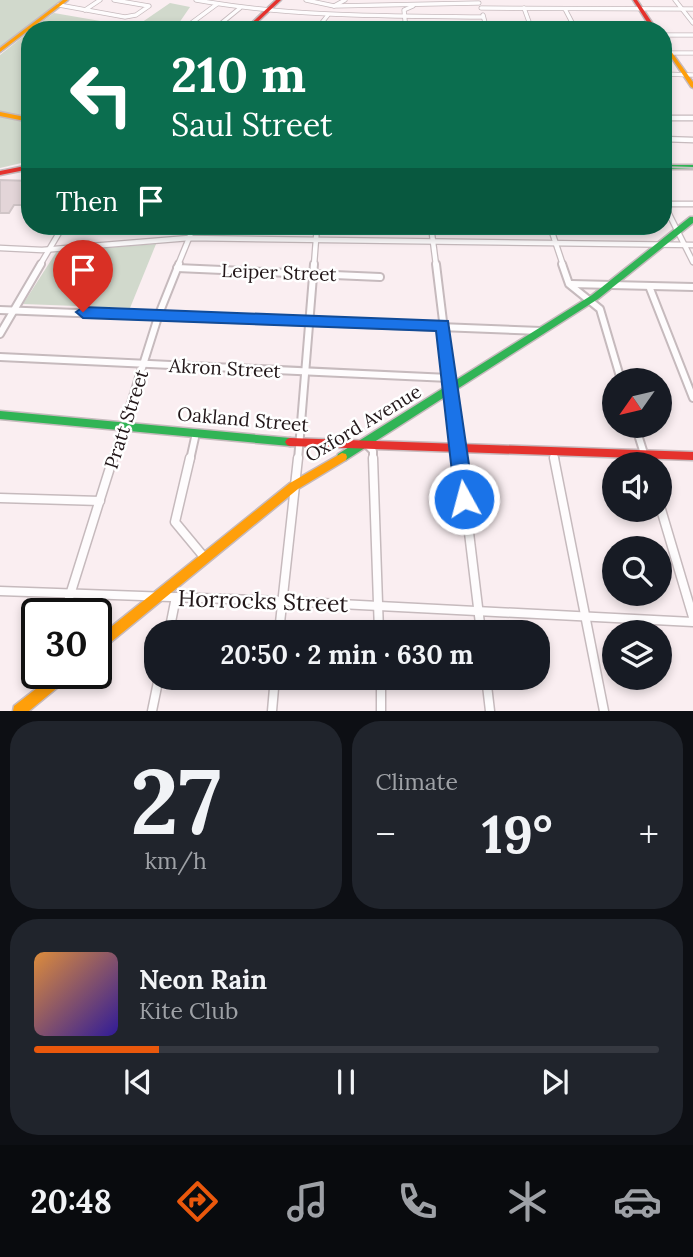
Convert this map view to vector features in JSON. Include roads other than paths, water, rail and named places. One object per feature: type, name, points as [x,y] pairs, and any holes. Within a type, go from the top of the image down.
[{"type":"street","points":[[85,10],[100,0]]},
{"type":"street","points":[[38,21],[62,3],[122,17],[133,16],[149,6],[133,1],[114,0]]},
{"type":"street","points":[[197,0],[267,12],[483,17]]},
{"type":"street","points":[[256,21],[279,0]]},
{"type":"street","points":[[306,0],[334,6],[478,2],[524,8],[693,9]]},
{"type":"street","points":[[323,21],[334,6],[345,0]]},
{"type":"street","points":[[376,6],[387,0],[401,5]]},
{"type":"street","points":[[405,21],[404,10],[424,0]]},
{"type":"street","points":[[635,0],[649,21]]},
{"type":"street","points":[[675,0],[693,23]]},
{"type":"street","points":[[478,2],[484,21]]},
{"type":"street","points":[[194,21],[217,4]]},
{"type":"street","points":[[224,21],[240,8]]},
{"type":"street","points":[[524,8],[529,21]]},
{"type":"street","points":[[565,9],[571,21]]},
{"type":"street","points":[[621,9],[624,14]]},
{"type":"street","points":[[0,50],[21,34]]},
{"type":"street","points":[[672,35],[693,35]]},
{"type":"street","points":[[672,53],[693,53]]},
{"type":"street","points":[[672,58],[689,75],[693,86]]},
{"type":"street","points":[[0,114],[21,118]]},
{"type":"street","points":[[672,118],[690,118],[693,127]]},
{"type":"street","points":[[672,139],[693,140]]},
{"type":"street","points":[[672,167],[693,167]]},
{"type":"street","points":[[0,173],[21,169]]},
{"type":"street","points":[[672,203],[693,204]]},
{"type":"street","points":[[672,219],[693,261]]},
{"type":"street","name":"Oxford Avenue","points":[[112,635],[294,486],[451,390],[612,285],[693,219]]},
{"type":"street","points":[[0,334],[58,235]]},
{"type":"street","name":"Pratt Street","points":[[69,598],[159,314],[190,235]]},
{"type":"street","points":[[280,620],[300,443],[316,235]]},
{"type":"street","points":[[431,235],[480,620]]},
{"type":"street","points":[[553,235],[569,284],[600,309],[617,368]]},
{"type":"street","points":[[0,248],[50,249],[189,238],[693,245]]},
{"type":"street","name":"Leiper Street","points":[[177,268],[380,277]]},
{"type":"street","points":[[569,284],[693,287]]},
{"type":"street","points":[[649,286],[693,398]]},
{"type":"street","points":[[0,310],[159,314],[541,331]]},
{"type":"street","name":"Akron Street","points":[[0,357],[449,378]]},
{"type":"street","name":"Oakland Street","points":[[0,415],[300,443],[458,447],[602,455]]},
{"type":"street","points":[[196,433],[176,522],[204,557]]},
{"type":"street","points":[[365,444],[373,451],[379,620]]},
{"type":"street","points":[[553,451],[604,711]]},
{"type":"street","name":"Oakland Street","points":[[672,457],[693,456]]},
{"type":"street","points":[[0,498],[100,501]]},
{"type":"street","points":[[665,522],[693,619]]},
{"type":"street","name":"Horrocks Street","points":[[0,591],[282,601],[585,617],[693,619]]},
{"type":"street","points":[[171,620],[176,597]]},
{"type":"street","points":[[34,711],[41,689]]},
{"type":"street","points":[[19,711],[46,689]]},
{"type":"street","points":[[152,711],[156,690]]},
{"type":"street","points":[[272,711],[274,690]]},
{"type":"street","points":[[381,690],[382,711]]},
{"type":"street","points":[[488,690],[490,711]]},
{"type":"railway","points":[[672,167],[693,168]]}]
